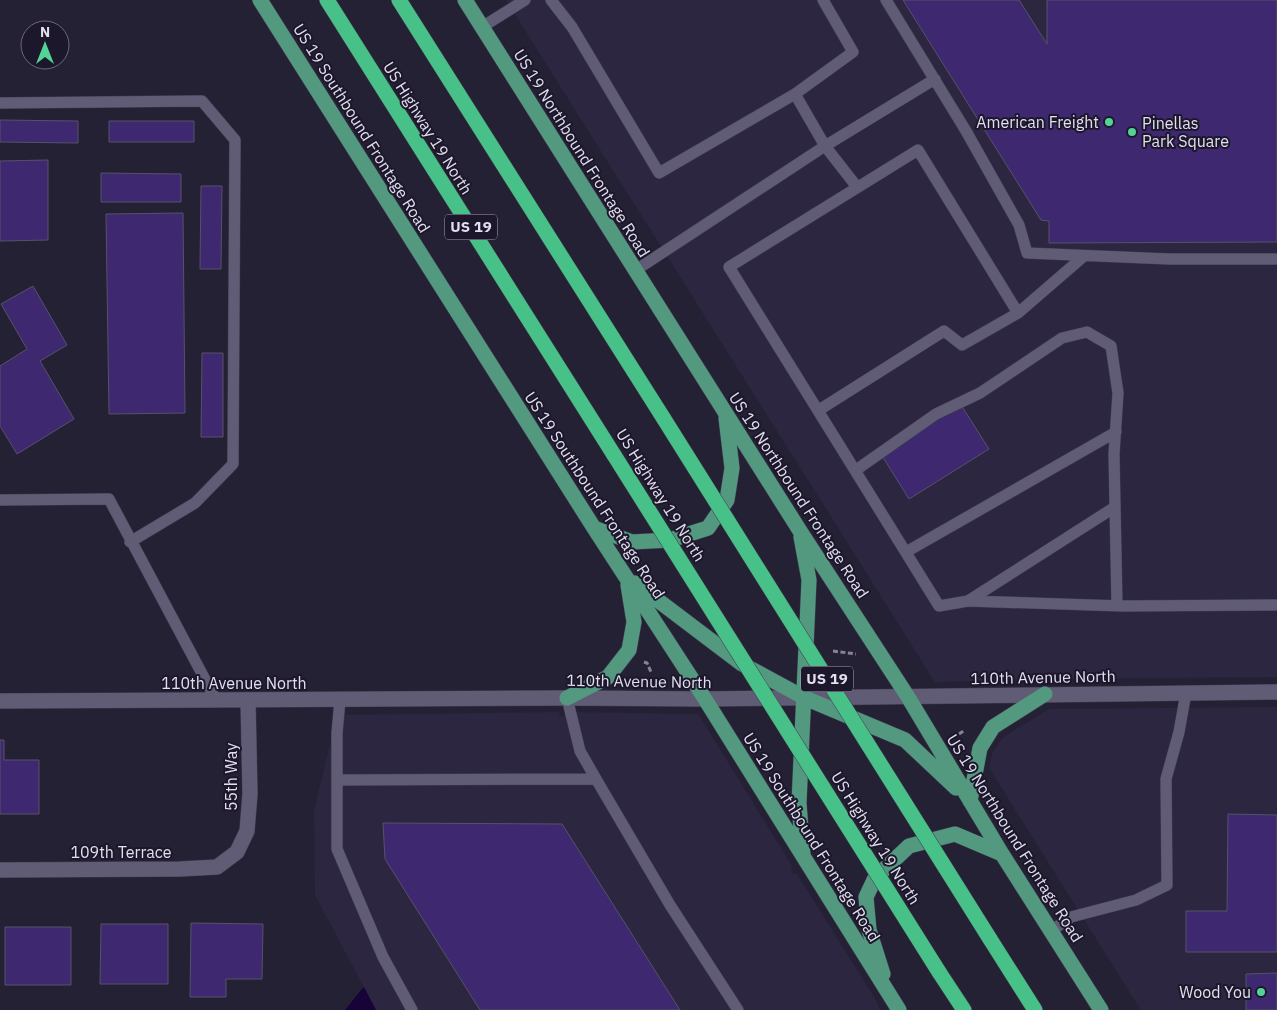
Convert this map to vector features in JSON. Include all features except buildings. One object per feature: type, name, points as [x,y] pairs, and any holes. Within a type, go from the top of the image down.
[{"type":"highway","name":"US Highway 19 North","points":[[327,0],[964,1010]]},
{"type":"highway","name":"US 19","points":[[399,0],[1035,1010]]},
{"type":"main road","name":"US 19 Southbound Frontage Road","points":[[260,0],[594,528],[705,699],[899,1010]]},
{"type":"main road","name":"US 19 Northbound Frontage Road","points":[[465,0],[800,531],[908,697],[1002,854],[1101,1010]]},
{"type":"main road","points":[[594,528],[632,542],[670,540],[708,528],[727,500],[732,468],[725,411]]},
{"type":"main road","points":[[800,531],[809,580],[799,803],[804,858]]},
{"type":"main road","points":[[567,698],[608,676],[629,650],[634,622],[626,576]]},
{"type":"main road","points":[[626,576],[742,664],[805,698],[905,740],[970,800]]},
{"type":"main road","points":[[970,800],[980,748],[993,727],[1046,694]]},
{"type":"main road","points":[[889,995],[868,930],[866,897],[875,878],[909,846],[955,834],[1002,854]]},
{"type":"street","name":"110th Avenue North","points":[[0,701],[705,699],[1277,692]]},
{"type":"street","name":"55th Way","points":[[237,852],[247,830],[250,794],[248,700]]},
{"type":"street","name":"109th Terrace","points":[[0,870],[217,867],[237,852]]},
{"type":"lane","points":[[482,27],[525,0]]},
{"type":"lane","points":[[551,0],[572,26],[659,173],[796,94],[853,52],[823,0]]},
{"type":"lane","points":[[886,0],[935,79],[1019,225],[1027,254],[1277,258]]},
{"type":"lane","points":[[636,270],[826,146],[935,79]]},
{"type":"lane","points":[[796,94],[826,146],[857,187]]},
{"type":"lane","points":[[0,103],[202,101],[235,140],[233,464],[195,503],[130,542]]},
{"type":"lane","points":[[1018,313],[918,150],[857,187],[813,217],[729,267],[939,606],[968,601],[1118,605],[1277,605]]},
{"type":"lane","points":[[819,410],[944,331],[962,345],[1018,313],[1084,256]]},
{"type":"lane","points":[[856,470],[936,414],[980,393],[1062,338],[1088,332],[1111,346],[1118,393],[1115,506],[1118,605]]},
{"type":"lane","points":[[906,552],[1116,432]]},
{"type":"lane","points":[[0,500],[109,499],[130,542],[216,700]]},
{"type":"lane","points":[[968,601],[1115,506]]},
{"type":"lane","points":[[1051,931],[1071,917],[1136,900],[1166,885],[1166,779],[1179,732],[1186,693]]},
{"type":"lane","points":[[567,698],[580,751],[670,905],[738,1010]]},
{"type":"lane","points":[[340,700],[337,733],[337,849],[383,958],[412,1010]]},
{"type":"lane","points":[[337,780],[596,780]]},
{"type":"path","points":[[824,650],[864,655]]},
{"type":"path","points":[[647,663],[654,659]]},
{"type":"path","points":[[641,660],[647,663],[651,672]]},
{"type":"path","points":[[959,734],[965,730]]},
{"type":"shaded area","points":[[506,0],[1277,0],[1277,677],[1053,679],[1051,674],[1042,679],[935,682]]},
{"type":"shaded area","points":[[1277,707],[1277,1010],[1141,1010],[989,768],[992,754],[1002,738],[1049,709]]},
{"type":"shaded area","points":[[559,712],[560,717],[570,712],[698,714],[791,864],[792,874],[797,874],[877,1002],[880,1010],[376,1010],[315,895],[314,811],[337,715]]},
{"type":"shaded area","points":[[364,987],[376,1010],[345,1010],[361,990]]},
{"type":"place","name":"American Freight","points":[[1109,122]]},
{"type":"place","name":"Pinellas Park Square","points":[[1132,132]]},
{"type":"place","name":"Wood You","points":[[1261,992]]}]
